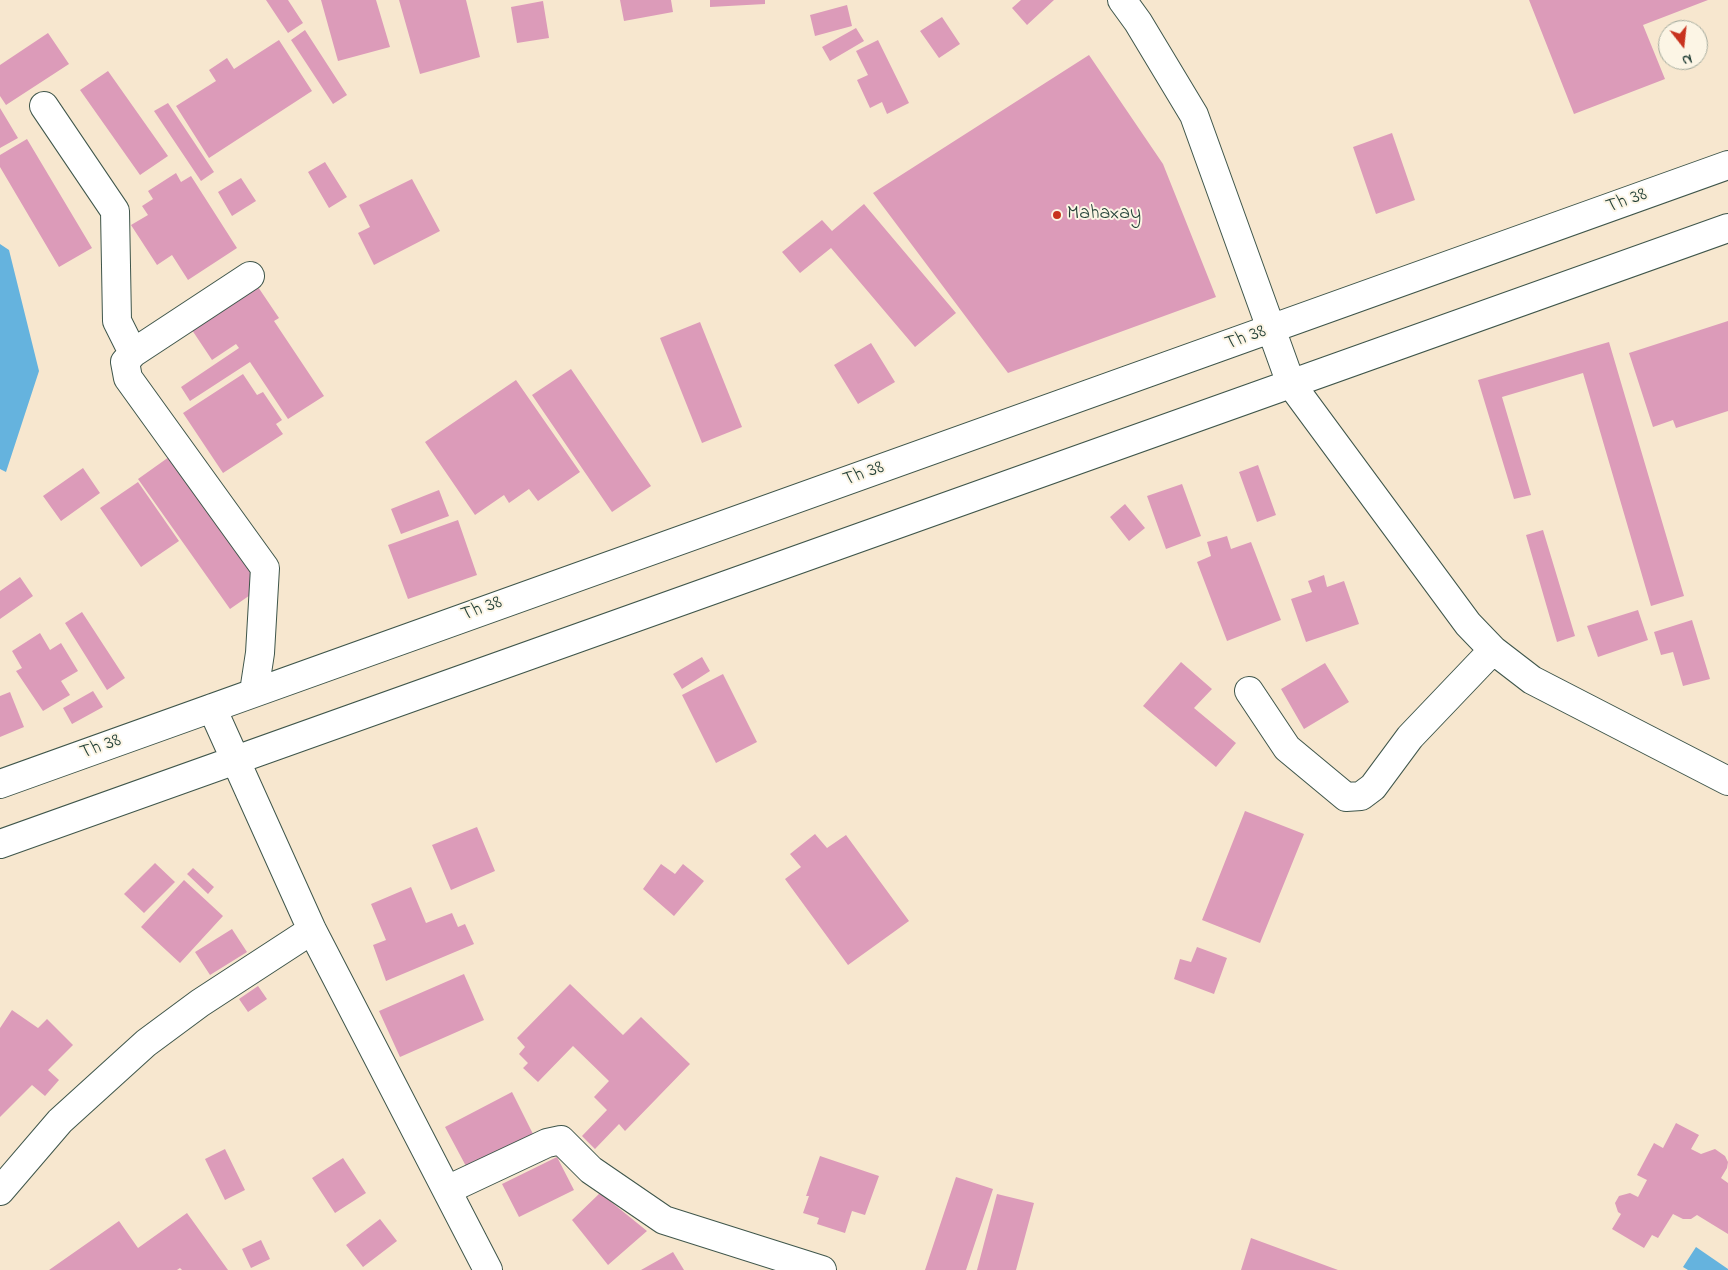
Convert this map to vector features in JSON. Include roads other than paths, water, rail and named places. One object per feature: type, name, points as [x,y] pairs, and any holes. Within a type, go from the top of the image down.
[{"type":"street","points":[[1122,0],[1138,22],[1194,115],[1291,384],[1468,624],[1493,650],[1532,680],[1728,781]]},
{"type":"street","points":[[44,106],[115,211],[117,321],[133,353]]},
{"type":"street","name":"Th 38","points":[[0,784],[1728,165]]},
{"type":"street","points":[[0,844],[1728,228]]},
{"type":"street","points":[[250,276],[133,353],[125,362],[128,378],[265,568],[260,653],[254,692]]},
{"type":"street","points":[[1249,691],[1287,748],[1346,797],[1361,796],[1373,787],[1410,737],[1493,650]]},
{"type":"street","points":[[212,708],[312,930],[488,1270]]},
{"type":"street","points":[[0,1191],[60,1121],[146,1043],[200,1003],[312,930]]},
{"type":"street","points":[[447,1190],[547,1143],[560,1140],[591,1170],[664,1220],[822,1270]]},
{"type":"water","points":[[0,244],[9,250],[39,371],[6,472],[0,469]]},
{"type":"water","points":[[1696,1247],[1728,1270],[1688,1270],[1683,1267]]},
{"type":"place","name":"Mahaxay","points":[[1057,215]]}]
